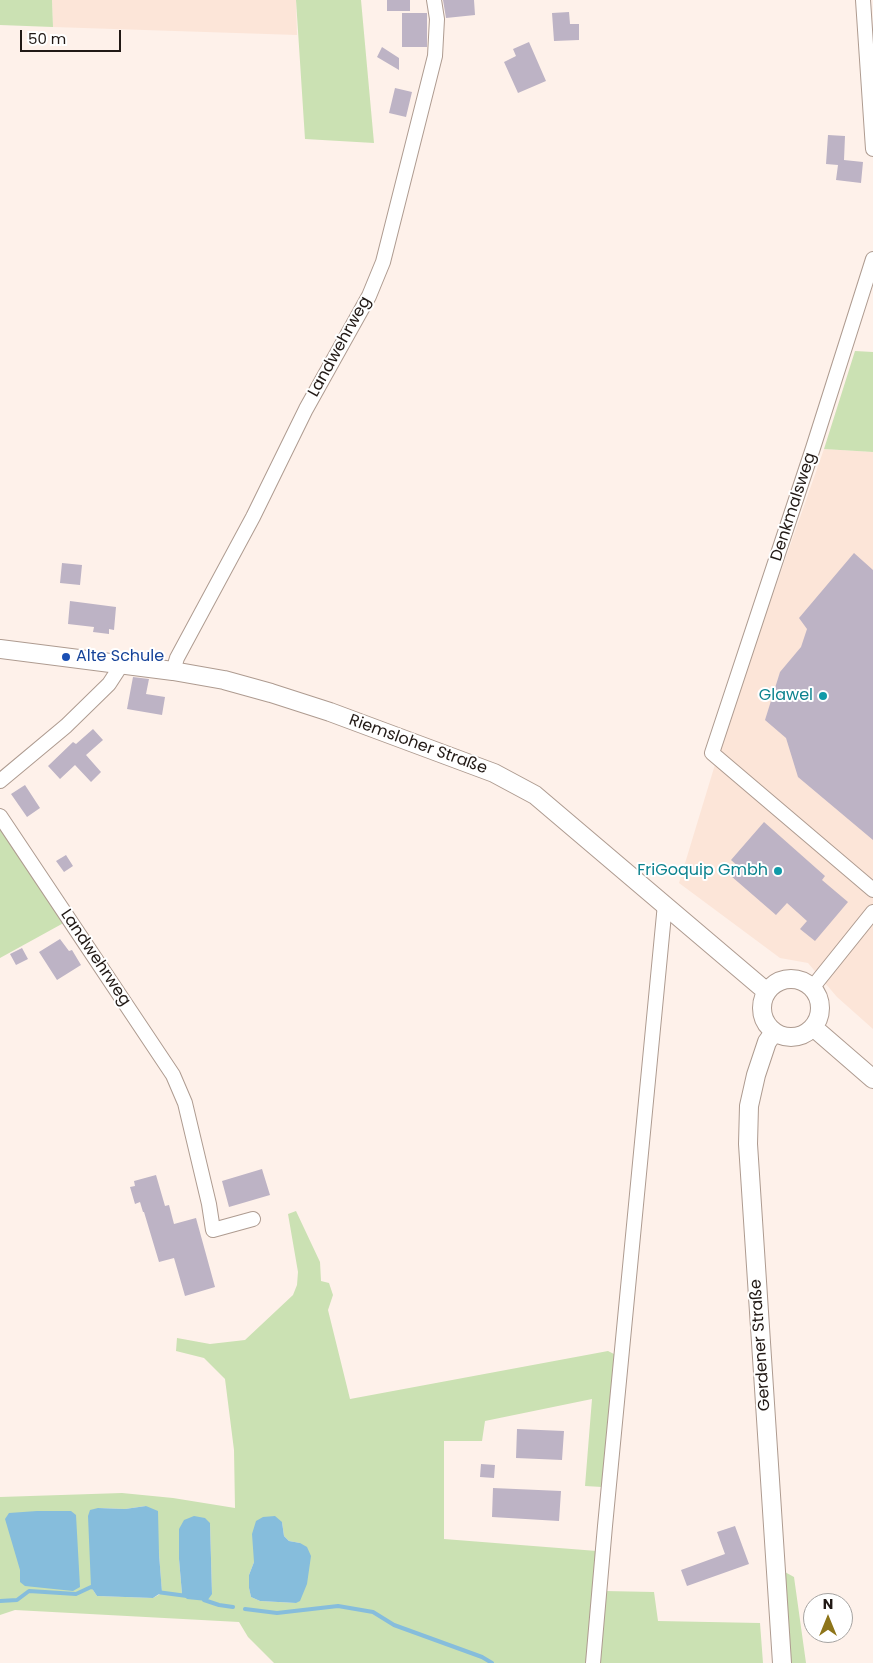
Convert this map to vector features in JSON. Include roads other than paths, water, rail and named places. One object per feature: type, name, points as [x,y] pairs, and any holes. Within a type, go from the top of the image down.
[{"type":"main road","name":"Riemsloher Straße","points":[[0,649],[173,671],[224,680],[330,712],[494,773],[535,795],[767,992]]},
{"type":"main road","points":[[797,980],[812,988],[817,995],[820,1012],[818,1020],[806,1033],[790,1037],[781,1036],[767,1025],[763,1017],[763,1000],[773,986],[780,981],[797,980]]},
{"type":"main road","points":[[813,1027],[873,1079]]},
{"type":"main road","name":"Gerdener Straße","points":[[774,1032],[767,1042],[749,1106],[748,1144],[782,1663]]},
{"type":"street","name":"Landwehrweg","points":[[173,671],[177,658],[253,517],[306,409],[369,296],[383,262],[435,56],[437,19],[434,0]]},
{"type":"street","points":[[863,0],[873,149]]},
{"type":"street","name":"Denkmalsweg","points":[[873,259],[816,439],[712,753],[873,890]]},
{"type":"street","points":[[0,781],[85,708],[110,684],[122,664]]},
{"type":"street","name":"Landwehrweg","points":[[0,816],[173,1075],[185,1103],[207,1195],[213,1230],[253,1220]]},
{"type":"street","points":[[593,1663],[665,904]]},
{"type":"street","points":[[812,988],[873,912]]},
{"type":"water","points":[[146,1506],[158,1511],[162,1592],[153,1598],[97,1596],[91,1587],[88,1516],[90,1510]]},
{"type":"water","points":[[71,1511],[76,1515],[80,1587],[73,1591],[25,1586],[20,1582],[20,1570],[5,1519],[9,1513]]},
{"type":"water","points":[[194,1516],[205,1518],[210,1523],[212,1594],[207,1601],[187,1599],[182,1594],[179,1529],[184,1520]]},
{"type":"water","points":[[275,1516],[282,1522],[284,1536],[289,1541],[300,1543],[307,1547],[311,1556],[307,1584],[300,1601],[296,1603],[260,1601],[251,1597],[249,1575],[254,1562],[252,1534],[256,1521],[263,1517]]},
{"type":"waterway","points":[[0,1601],[17,1600],[29,1591],[76,1594],[91,1587],[95,1588]]},
{"type":"waterway","points":[[157,1592],[187,1596]]},
{"type":"waterway","points":[[204,1600],[233,1607]]},
{"type":"waterway","points":[[245,1609],[277,1613],[338,1606],[373,1612],[394,1625],[482,1657],[492,1663]]},
{"type":"place","name":"Alte Schule","points":[[66,657]]},
{"type":"place","name":"Glawel","points":[[823,696]]},
{"type":"place","name":"FriGoquip Gmbh","points":[[778,871]]}]
